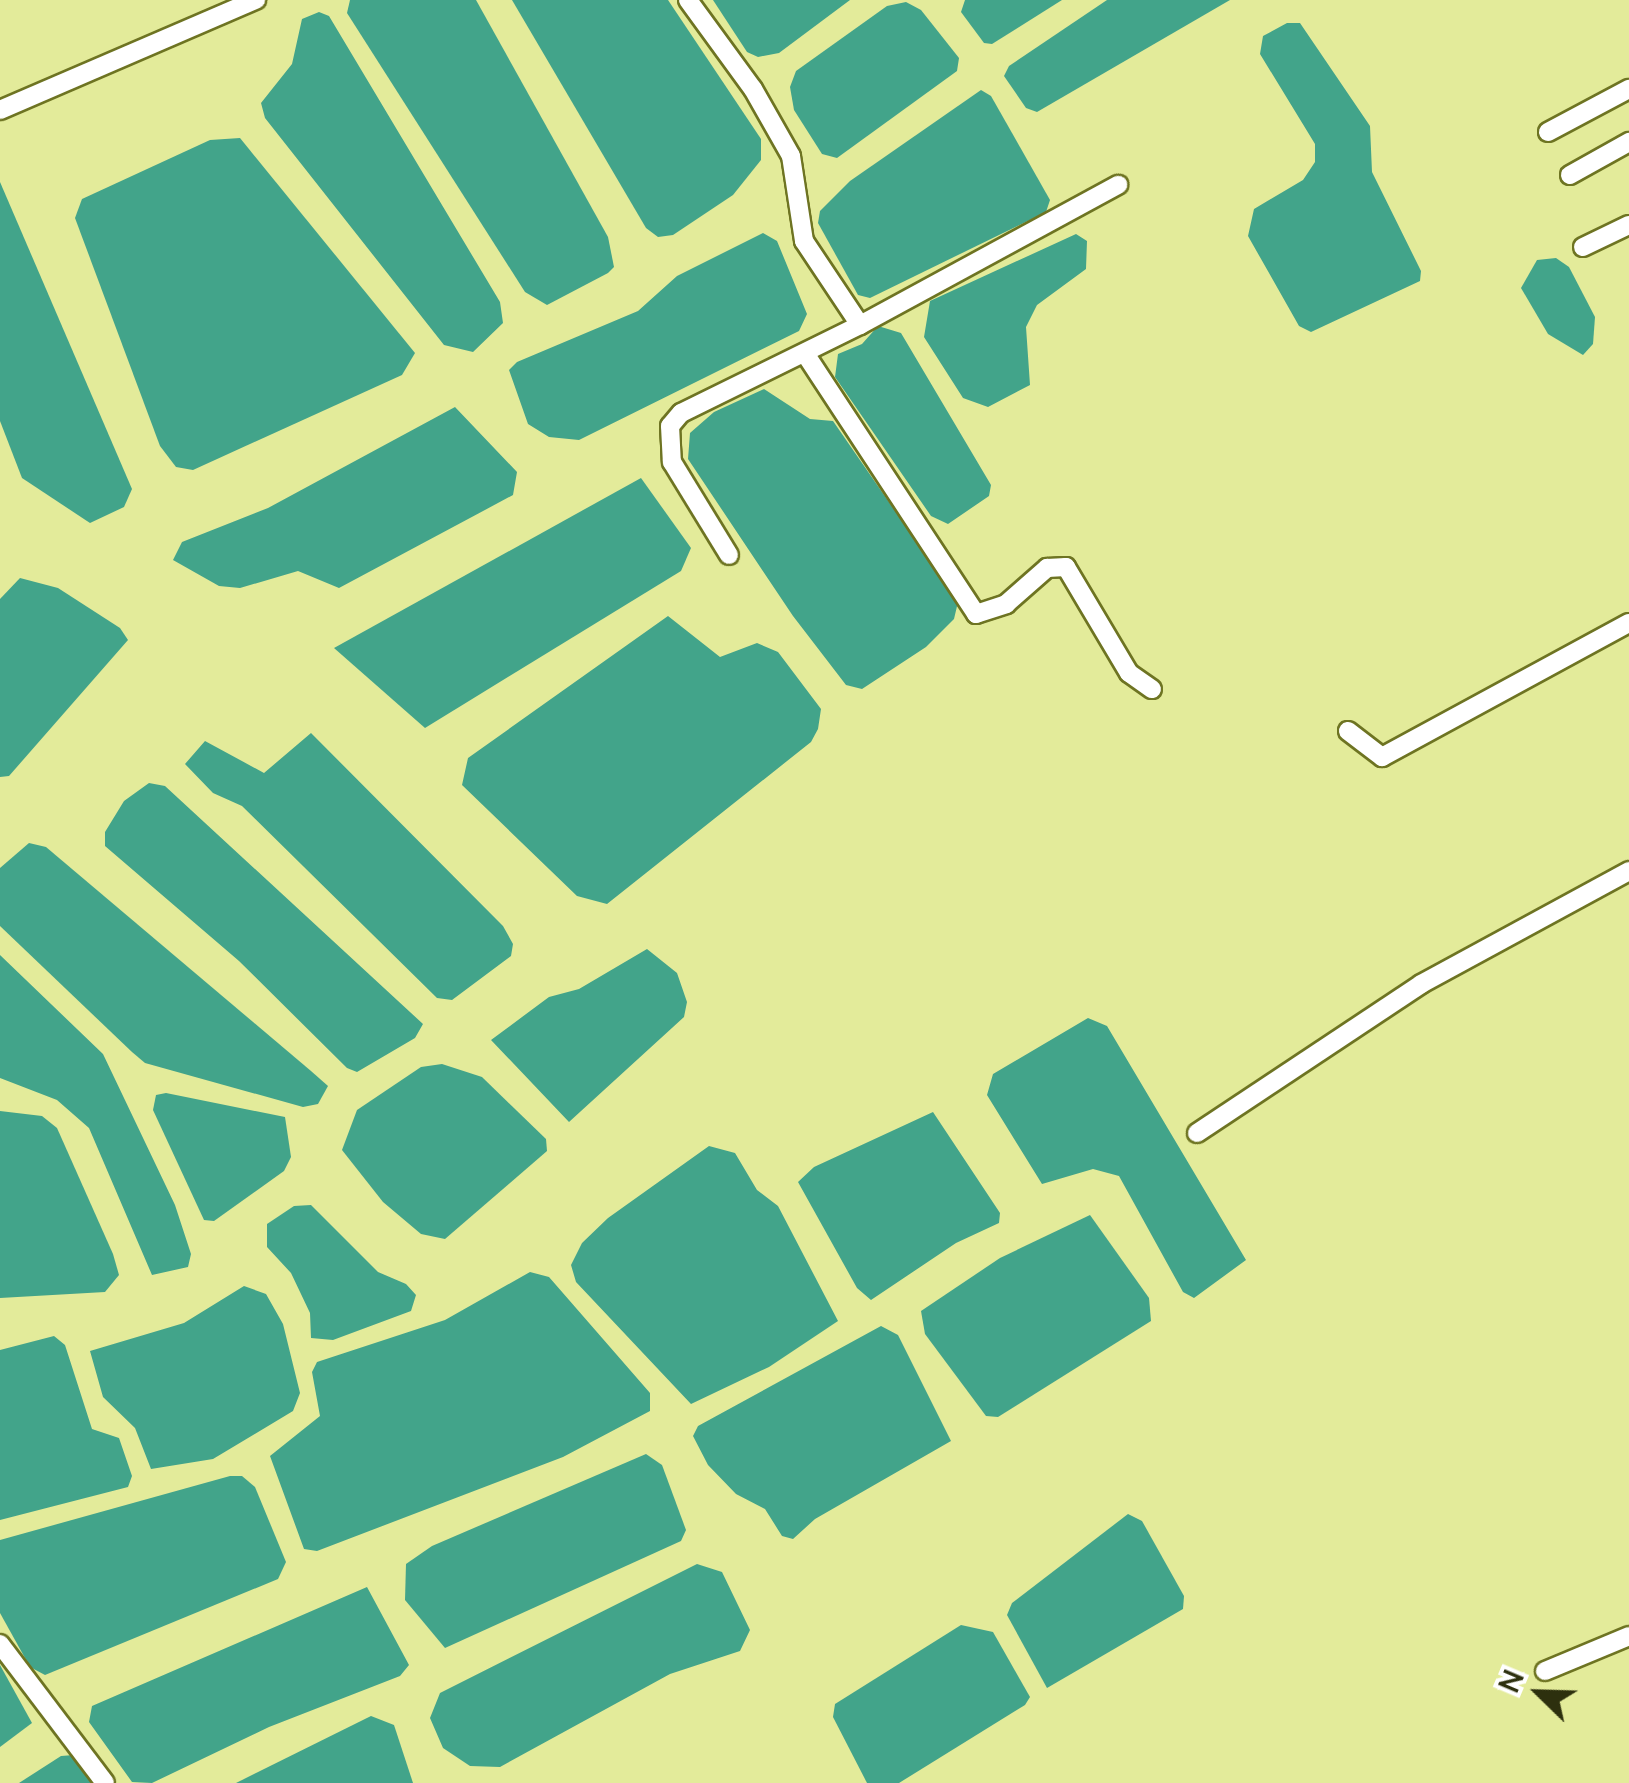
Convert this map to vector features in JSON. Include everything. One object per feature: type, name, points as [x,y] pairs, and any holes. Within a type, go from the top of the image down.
[{"type":"street","points":[[0,110],[256,0]]},
{"type":"street","points":[[688,0],[754,89],[792,156],[804,241],[860,325]]},
{"type":"street","points":[[1548,132],[1629,89]]},
{"type":"street","points":[[1570,175],[1629,142]]},
{"type":"street","points":[[729,555],[672,462],[670,426],[682,412],[806,355],[1118,186]]},
{"type":"street","points":[[1583,248],[1629,225]]},
{"type":"street","points":[[806,355],[976,614],[1006,604],[1047,568],[1066,568],[1129,673],[1152,689]]},
{"type":"street","points":[[1348,730],[1382,757],[1629,623]]},
{"type":"street","points":[[1197,1133],[1421,984],[1629,871]]},
{"type":"street","points":[[1545,1671],[1629,1636]]},
{"type":"street","points":[[0,1644],[106,1783]]},
{"type":"water","points":[[350,0],[476,0],[608,237],[614,267],[608,273],[547,305],[525,292],[347,13]]},
{"type":"water","points":[[512,0],[668,0],[761,139],[761,160],[733,195],[673,235],[658,237],[646,228]]},
{"type":"water","points":[[713,0],[850,0],[779,53],[758,57],[747,52]]},
{"type":"water","points":[[965,0],[1062,0],[992,44],[984,43],[961,12]]},
{"type":"water","points":[[1107,0],[1230,0],[1037,112],[1026,108],[1004,76],[1009,66]]},
{"type":"water","points":[[906,2],[921,10],[959,58],[957,71],[837,158],[822,154],[794,110],[790,87],[796,71],[887,6]]},
{"type":"water","points":[[319,12],[329,16],[500,302],[503,323],[473,352],[444,345],[265,118],[261,103],[292,64],[302,19]]},
{"type":"water","points":[[1287,23],[1300,23],[1370,126],[1372,172],[1421,271],[1420,281],[1311,332],[1299,326],[1248,236],[1254,209],[1303,180],[1315,162],[1315,144],[1260,54],[1263,36]]},
{"type":"water","points":[[981,90],[991,96],[1050,200],[1046,212],[870,298],[858,295],[818,223],[820,211],[850,181]]},
{"type":"water","points":[[240,138],[415,353],[402,375],[193,470],[176,467],[160,446],[75,218],[82,199],[210,140]]},
{"type":"water","points":[[0,182],[132,489],[124,507],[90,523],[22,478],[0,421]]},
{"type":"water","points":[[763,233],[777,241],[807,314],[799,331],[579,440],[549,437],[528,424],[509,370],[517,362],[638,311],[677,276]]},
{"type":"water","points":[[1076,234],[1087,241],[1086,269],[1037,305],[1026,327],[1030,385],[988,407],[963,398],[924,337],[930,301]]},
{"type":"water","points":[[1556,258],[1569,267],[1595,317],[1593,344],[1583,355],[1548,334],[1521,288],[1537,260]]},
{"type":"water","points":[[878,326],[901,333],[991,485],[989,496],[948,524],[931,516],[835,377],[838,354],[862,344]]},
{"type":"water","points":[[764,389],[810,419],[833,421],[958,602],[954,619],[926,647],[862,689],[846,685],[793,616],[688,459],[690,433],[714,412]]},
{"type":"water","points":[[455,407],[517,472],[513,495],[339,588],[298,571],[240,588],[219,586],[173,560],[182,542],[268,508]]},
{"type":"water","points":[[641,478],[691,548],[681,571],[425,728],[334,648]]},
{"type":"water","points":[[20,578],[58,588],[120,628],[128,640],[9,776],[0,777],[0,599]]},
{"type":"water","points":[[668,616],[720,657],[757,643],[778,652],[821,709],[818,729],[811,742],[607,904],[577,896],[462,785],[468,758]]},
{"type":"water","points":[[311,733],[503,926],[513,944],[511,956],[452,1000],[437,998],[242,806],[213,793],[185,764],[205,741],[264,773]]},
{"type":"water","points":[[149,783],[165,786],[423,1024],[415,1038],[357,1072],[347,1068],[239,961],[105,846],[105,832],[124,801]]},
{"type":"water","points":[[29,843],[46,847],[328,1086],[318,1104],[303,1107],[145,1063],[132,1052],[0,926],[0,868]]},
{"type":"water","points":[[647,949],[677,973],[687,1002],[684,1017],[569,1122],[491,1040],[549,997],[579,989]]},
{"type":"water","points":[[0,955],[103,1054],[175,1205],[191,1254],[188,1267],[152,1275],[89,1128],[57,1100],[0,1078]]},
{"type":"water","points":[[1088,1018],[1107,1026],[1246,1260],[1194,1298],[1183,1292],[1119,1176],[1093,1169],[1042,1184],[987,1095],[993,1074]]},
{"type":"water","points":[[442,1064],[482,1077],[546,1139],[547,1151],[445,1239],[421,1234],[383,1202],[342,1150],[357,1110],[421,1067]]},
{"type":"water","points":[[166,1093],[285,1117],[291,1157],[284,1171],[214,1221],[204,1220],[153,1110],[156,1095]]},
{"type":"water","points":[[0,1111],[42,1116],[57,1128],[113,1254],[119,1275],[105,1292],[0,1298]]},
{"type":"water","points":[[933,1112],[1000,1213],[999,1223],[956,1243],[871,1300],[857,1288],[798,1182],[814,1167]]},
{"type":"water","points":[[709,1146],[735,1153],[757,1190],[778,1206],[838,1321],[769,1367],[691,1404],[576,1282],[571,1265],[582,1243],[608,1218]]},
{"type":"water","points":[[311,1205],[378,1272],[406,1284],[416,1295],[411,1311],[333,1340],[311,1338],[310,1313],[291,1273],[267,1247],[267,1224],[294,1206]]},
{"type":"water","points":[[1090,1215],[1149,1298],[1151,1321],[998,1417],[986,1416],[925,1334],[921,1311],[1000,1258]]},
{"type":"water","points":[[530,1272],[549,1277],[650,1393],[650,1411],[563,1457],[317,1551],[304,1549],[270,1456],[320,1416],[312,1372],[317,1362],[445,1320]]},
{"type":"water","points":[[244,1286],[266,1294],[283,1324],[300,1393],[293,1411],[213,1459],[151,1469],[135,1428],[103,1397],[90,1351],[184,1323]]},
{"type":"water","points":[[881,1326],[898,1335],[951,1441],[815,1519],[793,1539],[782,1536],[765,1509],[736,1494],[708,1465],[693,1436],[698,1426]]},
{"type":"water","points":[[54,1336],[65,1345],[92,1429],[119,1438],[132,1476],[128,1487],[0,1520],[0,1350]]},
{"type":"water","points":[[646,1454],[662,1465],[686,1530],[681,1541],[445,1648],[405,1600],[406,1564],[432,1546]]},
{"type":"water","points":[[230,1476],[242,1476],[255,1487],[286,1562],[278,1579],[45,1675],[30,1667],[0,1613],[0,1540]]},
{"type":"water","points":[[1128,1514],[1142,1521],[1184,1596],[1183,1609],[1047,1688],[1007,1615],[1012,1603]]},
{"type":"water","points":[[697,1564],[722,1572],[750,1630],[740,1651],[670,1674],[500,1767],[470,1766],[443,1748],[430,1718],[440,1693]]},
{"type":"water","points":[[367,1587],[409,1665],[400,1676],[269,1727],[152,1783],[132,1782],[89,1722],[92,1706]]},
{"type":"water","points":[[961,1625],[993,1632],[1030,1697],[1025,1705],[899,1783],[867,1783],[833,1717],[835,1704]]},
{"type":"water","points":[[0,1665],[32,1723],[0,1747]]},
{"type":"water","points":[[371,1716],[394,1725],[413,1783],[236,1783]]},
{"type":"water","points":[[74,1755],[91,1783],[19,1783],[61,1756]]}]
